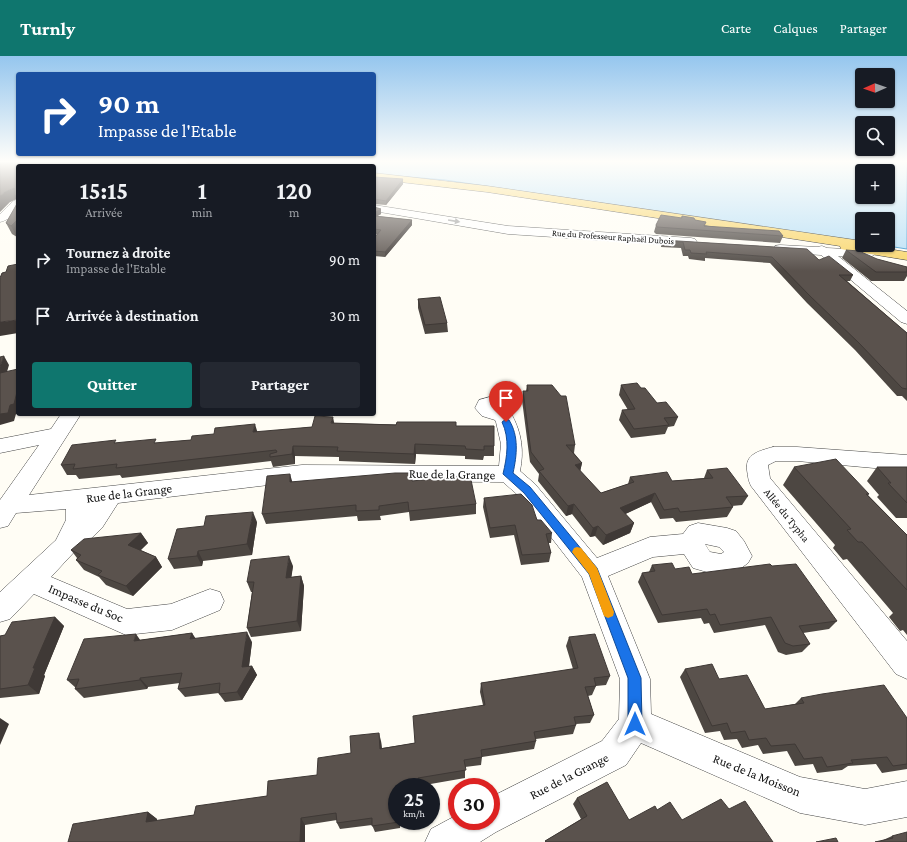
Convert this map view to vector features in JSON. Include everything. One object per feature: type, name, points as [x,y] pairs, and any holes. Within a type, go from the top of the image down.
[{"type":"main road","points":[[542,198],[855,245]]},
{"type":"main road","points":[[764,231],[813,241],[855,246]]},
{"type":"main road","points":[[895,250],[907,252]]},
{"type":"main road","points":[[889,252],[907,256]]},
{"type":"street","points":[[0,219],[12,210],[16,205]]},
{"type":"street","name":"Rue du Professeur Raphaël Dubois","points":[[376,208],[508,230],[699,243]]},
{"type":"street","points":[[813,241],[907,319]]},
{"type":"street","points":[[765,248],[870,254],[869,252]]},
{"type":"street","points":[[502,414],[510,430],[512,455],[508,474]]},
{"type":"street","points":[[5,512],[70,416]]},
{"type":"street","points":[[0,446],[57,434]]},
{"type":"street","name":"Allée du Typha","points":[[907,463],[797,454],[773,454],[757,462],[759,480],[907,664]]},
{"type":"street","name":"Rue de la Grange","points":[[5,512],[77,499],[302,473],[508,474],[527,490],[593,571],[635,678],[635,724],[614,753],[500,811]]},
{"type":"street","points":[[65,547],[94,521],[111,495]]},
{"type":"street","name":"Rue de la Grange","points":[[0,610],[65,547],[78,520],[77,499]]},
{"type":"street","points":[[593,571],[650,547],[690,543]]},
{"type":"street","name":"Impasse du Soc","points":[[32,580],[126,622],[172,617],[210,602]]},
{"type":"street","name":"Rue de la Moisson","points":[[635,724],[800,795],[865,807],[907,799]]},
{"type":"street","points":[[444,842],[466,830]]},
{"type":"water","points":[[564,198],[855,198],[855,204],[895,204],[895,198],[907,198],[907,249],[895,247],[895,212],[855,212],[855,241]]},
{"type":"building","points":[[376,198],[389,198],[386,201],[376,199]]},
{"type":"building","points":[[16,206],[16,221],[11,226],[6,223]]},
{"type":"building","points":[[376,208],[381,209],[376,212]]},
{"type":"building","points":[[661,215],[694,218],[695,220],[706,222],[704,226],[779,231],[783,236],[657,227],[656,225]]},
{"type":"building","points":[[376,216],[412,220],[385,252],[376,251],[376,236],[381,230],[376,229]]},
{"type":"building","points":[[662,240],[807,249],[819,260],[829,256],[853,275],[839,275],[907,333],[907,389],[902,388],[772,257],[706,252],[707,254],[691,253],[690,250],[685,250],[683,242]]},
{"type":"building","points":[[846,250],[861,252],[877,259],[907,267],[907,272],[876,272]]},
{"type":"building","points":[[16,264],[16,320],[0,322],[0,278],[2,273],[6,272],[8,266]]},
{"type":"building","points":[[440,297],[447,323],[425,325],[418,299]]},
{"type":"building","points":[[4,356],[0,367],[0,357]]},
{"type":"building","points":[[16,369],[16,396],[14,404],[10,405],[8,413],[0,414],[0,373]]},
{"type":"building","points":[[637,383],[641,388],[645,388],[657,403],[666,402],[678,417],[664,418],[669,425],[634,429],[622,410],[635,409],[621,385]]},
{"type":"building","points":[[527,385],[552,385],[561,396],[566,396],[575,445],[566,445],[582,463],[575,465],[601,493],[634,482],[630,477],[667,472],[672,481],[713,478],[707,470],[727,468],[748,496],[726,497],[733,507],[680,512],[678,508],[664,510],[655,493],[620,508],[634,523],[606,535],[598,526],[593,528],[574,504],[568,506],[539,471],[544,469],[531,452],[523,391],[528,391]]},
{"type":"building","points":[[315,416],[333,417],[331,423],[396,425],[397,422],[456,422],[456,426],[494,426],[494,446],[484,446],[484,450],[466,449],[465,446],[415,444],[414,454],[337,451],[338,447],[293,446],[292,454],[270,457],[270,454],[277,452],[276,450],[116,468],[117,464],[73,469],[75,464],[61,465],[72,445],[116,440],[114,443],[156,439],[154,443],[191,440],[192,436],[214,434],[215,428],[255,424],[253,432],[312,427]]},
{"type":"building","points":[[836,459],[869,494],[866,494],[907,535],[907,590],[862,542],[858,542],[847,530],[851,529],[794,467]]},
{"type":"building","points":[[877,467],[907,467],[907,503],[888,483],[891,483]]},
{"type":"building","points":[[395,473],[413,473],[412,481],[470,475],[476,504],[409,511],[408,502],[379,506],[379,510],[356,511],[356,505],[262,514],[267,476],[290,474],[290,482]]},
{"type":"building","points":[[521,494],[532,505],[537,520],[541,520],[552,533],[546,534],[551,553],[522,555],[515,525],[490,528],[484,498]]},
{"type":"building","points":[[253,512],[247,544],[198,551],[197,556],[168,559],[177,529],[204,526],[206,516]]},
{"type":"building","points":[[141,533],[128,545],[156,557],[126,586],[98,575],[102,571],[76,560],[81,555],[71,550],[84,539]]},
{"type":"building","points":[[289,556],[286,578],[301,576],[297,621],[247,628],[254,582],[247,582],[251,560]]},
{"type":"building","points":[[672,563],[675,569],[689,567],[692,574],[770,564],[772,566],[796,564],[837,621],[799,626],[810,644],[793,646],[785,643],[771,617],[720,625],[715,614],[710,615],[707,609],[662,615],[642,573],[655,571],[652,565]]},
{"type":"building","points":[[55,617],[33,668],[35,668],[28,685],[0,689],[0,636],[5,635],[12,622]]},
{"type":"building","points":[[247,632],[242,667],[252,666],[237,692],[219,694],[220,683],[178,689],[182,673],[140,678],[140,680],[75,689],[79,679],[67,680],[84,639],[136,634],[134,641],[192,633],[190,639]]},
{"type":"building","points":[[595,634],[610,676],[594,678],[596,686],[585,687],[594,715],[574,717],[576,725],[534,732],[536,741],[481,750],[482,757],[464,760],[466,770],[418,778],[388,778],[388,824],[372,826],[372,818],[337,823],[336,813],[301,818],[300,842],[68,842],[73,824],[148,812],[146,822],[194,815],[196,806],[267,796],[268,781],[317,775],[318,758],[351,753],[350,736],[379,733],[380,749],[415,743],[413,716],[485,705],[481,683],[578,668],[569,637]]},
{"type":"building","points":[[712,664],[719,679],[747,675],[765,709],[804,703],[801,698],[884,685],[907,718],[907,764],[893,766],[887,757],[851,760],[853,763],[827,767],[822,757],[804,759],[795,744],[771,746],[766,738],[749,740],[745,731],[731,733],[727,723],[712,726],[685,669]]},
{"type":"building","points":[[607,782],[629,820],[655,806],[657,810],[670,802],[682,820],[721,799],[729,809],[745,801],[773,842],[545,841],[587,816],[577,798]]},
{"type":"building","points":[[907,832],[907,842],[875,842],[893,838],[892,836]]},
{"type":"building","points":[[836,838],[838,842],[816,842]]},
{"type":"slow traffic","points":[[577,552],[593,571],[608,612]]},
{"type":"route","points":[[506,422],[510,430],[512,455],[508,474],[527,490],[593,571],[635,678],[635,724]]}]
